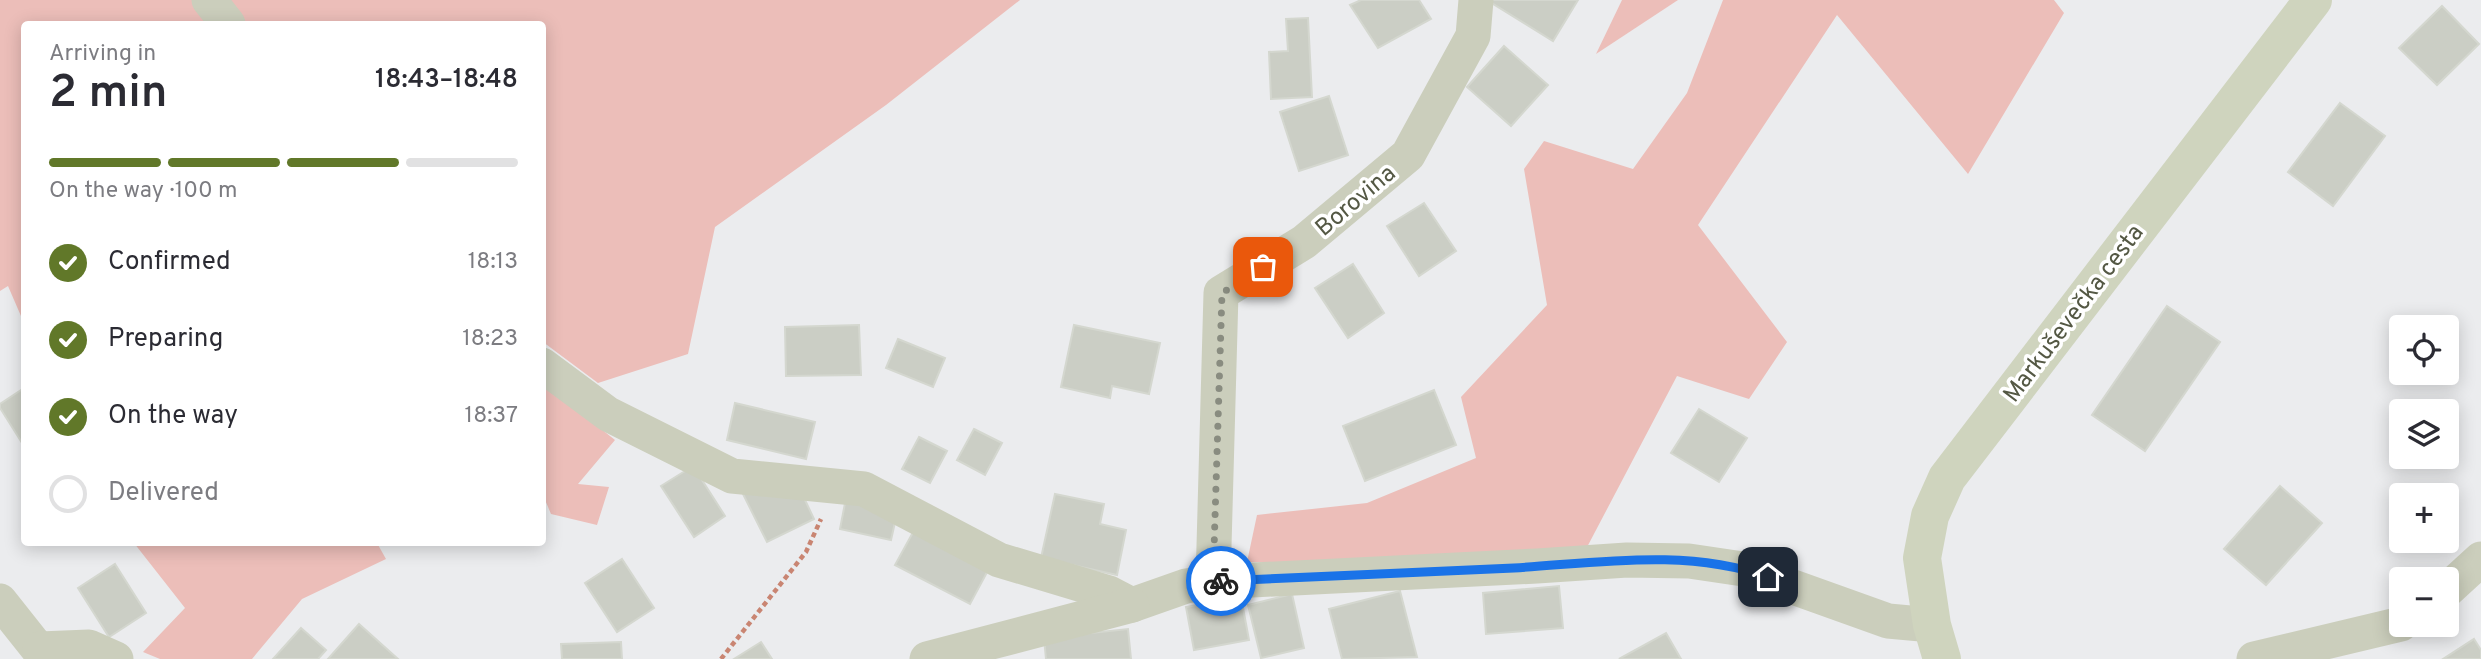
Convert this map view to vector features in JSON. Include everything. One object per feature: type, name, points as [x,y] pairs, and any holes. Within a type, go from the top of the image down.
[{"type":"main road","name":"Markuševečka cesta","points":[[1937,642],[1922,558],[1930,516],[1947,478],[2313,0]]},
{"type":"street","points":[[209,0],[226,21]]},
{"type":"street","name":"Borovina","points":[[1213,582],[1222,293],[1304,242],[1408,155],[1473,36],[1476,0]]},
{"type":"street","points":[[546,368],[608,414],[732,476],[864,489],[999,560],[1109,593],[1132,605]]},
{"type":"street","points":[[2459,579],[2481,559]]},
{"type":"street","points":[[927,659],[1132,605],[1186,586],[1213,582],[1627,560],[1689,561],[1743,569],[1888,621],[1937,642]]},
{"type":"street","points":[[0,601],[43,654],[89,647],[116,659]]},
{"type":"street","points":[[2254,659],[2389,627]]},
{"type":"path","points":[[721,659],[806,552],[835,486]]},
{"type":"shaded area","points":[[0,0],[1020,0],[886,105],[715,227],[688,354],[598,383],[546,344],[546,21],[21,21],[21,316],[8,286],[0,291]]},
{"type":"shaded area","points":[[1622,0],[1678,0],[1596,54]]},
{"type":"shaded area","points":[[1723,0],[2054,0],[2064,13],[1968,174],[1837,15],[1698,225],[1787,342],[1749,399],[1677,376],[1585,551],[1351,563],[1247,562],[1257,515],[1367,503],[1476,458],[1461,397],[1547,305],[1524,169],[1544,141],[1633,169],[1687,93]]},
{"type":"shaded area","points":[[546,385],[615,440],[578,484],[609,487],[597,525],[551,514],[546,502]]},
{"type":"shaded area","points":[[136,546],[379,546],[386,559],[302,599],[252,659],[160,659],[143,652],[185,608]]},
{"type":"building","points":[[1361,0],[1419,0],[1431,19],[1378,48],[1350,5]]},
{"type":"building","points":[[1578,0],[1553,41],[1490,2]]},
{"type":"building","points":[[2442,6],[2479,44],[2437,85],[2399,48]]},
{"type":"building","points":[[1308,18],[1312,97],[1271,99],[1269,52],[1288,51],[1286,19]]},
{"type":"building","points":[[1504,46],[1548,85],[1511,126],[1467,87]]},
{"type":"building","points":[[1329,96],[1348,155],[1299,171],[1280,112]]},
{"type":"building","points":[[2340,103],[2385,136],[2333,206],[2288,172]]},
{"type":"building","points":[[1424,203],[1456,251],[1419,276],[1387,226]]},
{"type":"building","points":[[1353,264],[1384,313],[1348,338],[1315,288]]},
{"type":"building","points":[[2167,306],[2220,342],[2145,451],[2092,415]]},
{"type":"building","points":[[859,325],[861,375],[786,376],[785,327]]},
{"type":"building","points":[[1074,325],[1160,343],[1149,394],[1112,386],[1110,398],[1061,387]]},
{"type":"building","points":[[898,339],[945,358],[933,387],[886,368]]},
{"type":"building","points":[[21,390],[21,441],[0,408],[0,404]]},
{"type":"building","points":[[1434,390],[1456,445],[1365,481],[1343,426]]},
{"type":"building","points":[[735,403],[815,422],[806,459],[727,440]]},
{"type":"building","points":[[1699,409],[1747,438],[1719,482],[1671,453]]},
{"type":"building","points":[[974,429],[1002,443],[985,475],[957,460]]},
{"type":"building","points":[[919,437],[947,451],[930,483],[902,469]]},
{"type":"building","points":[[693,466],[725,516],[694,537],[661,486]]},
{"type":"building","points":[[797,483],[814,519],[767,542],[743,494]]},
{"type":"building","points":[[2280,486],[2322,523],[2266,585],[2224,549]]},
{"type":"building","points":[[1055,494],[1104,504],[1100,524],[1126,530],[1117,575],[1041,558]]},
{"type":"building","points":[[846,498],[898,509],[891,540],[840,529]]},
{"type":"building","points":[[917,525],[992,563],[970,604],[895,565]]},
{"type":"building","points":[[622,559],[654,608],[617,632],[585,583]]},
{"type":"building","points":[[115,564],[146,613],[109,637],[78,588]]},
{"type":"building","points":[[1559,586],[1563,628],[1486,634],[1483,593]]},
{"type":"building","points":[[1400,591],[1417,657],[1342,659],[1329,609]]},
{"type":"building","points":[[1292,594],[1304,648],[1261,658],[1248,605]]},
{"type":"building","points":[[1241,597],[1249,640],[1194,650],[1186,607]]},
{"type":"building","points":[[359,624],[398,659],[328,659]]},
{"type":"building","points":[[301,628],[326,650],[318,659],[273,659]]},
{"type":"building","points":[[1128,629],[1131,659],[1046,659],[1044,638]]},
{"type":"building","points":[[1666,633],[1681,659],[1619,659]]},
{"type":"building","points":[[2474,639],[2481,650],[2481,659],[2443,659]]},
{"type":"building","points":[[621,642],[622,659],[562,659],[561,644]]},
{"type":"building","points":[[761,642],[772,659],[734,659]]},
{"type":"way so far","points":[[1221,581],[1213,582],[1222,293],[1263,267]]},
{"type":"route","points":[[1221,581],[1627,560],[1689,561],[1743,569],[1768,577]]}]
